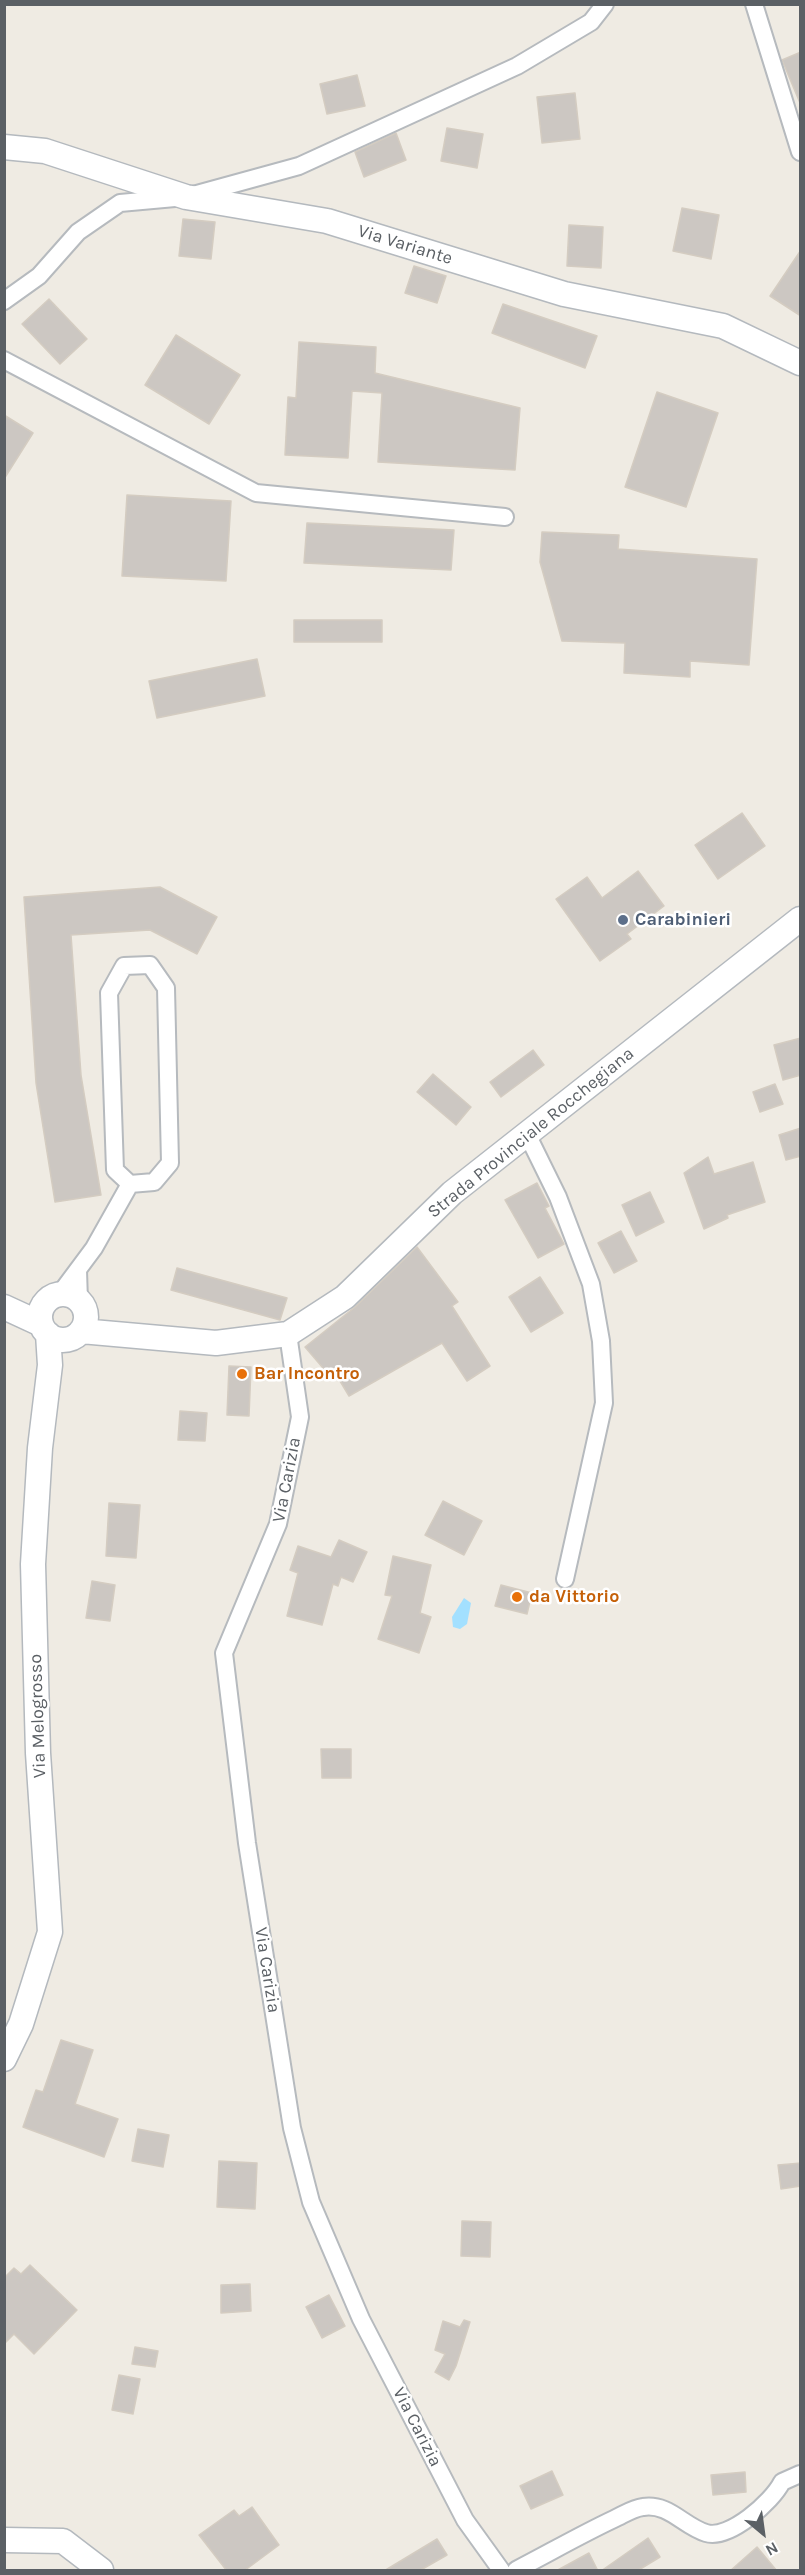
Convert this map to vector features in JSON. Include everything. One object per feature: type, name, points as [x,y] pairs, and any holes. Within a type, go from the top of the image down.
[{"type":"street","points":[[4,301],[39,276],[78,232],[120,203],[186,197],[299,166],[518,66],[591,22],[605,4]]},
{"type":"street","points":[[754,4],[801,152]]},
{"type":"street","name":"Via Variante","points":[[4,147],[45,151],[186,197],[327,221],[564,294],[723,326],[801,363]]},
{"type":"street","points":[[4,360],[256,493],[505,517]]},
{"type":"street","name":"Strada Provinciale Rocchegiana","points":[[5,1307],[63,1318],[131,1337],[216,1343],[288,1334],[345,1297],[452,1193],[801,919]]},
{"type":"street","points":[[124,966],[150,966],[166,988],[170,1163],[154,1182],[130,1184],[115,1170],[109,993],[124,966]]},
{"type":"street","points":[[526,1134],[558,1197],[591,1284],[601,1341],[604,1402],[565,1579]]},
{"type":"street","points":[[63,1318],[78,1270],[130,1184]]},
{"type":"street","name":"Via Melogrosso","points":[[4,2059],[21,2024],[50,1932],[38,1753],[33,1564],[40,1448],[50,1365],[63,1318]]},
{"type":"street","name":"Via Carizia","points":[[288,1334],[300,1417],[277,1533],[224,1653],[247,1843],[292,2128],[311,2202],[361,2319],[465,2520],[501,2571]]},
{"type":"street","points":[[516,2571],[589,2531],[641,2507],[654,2506],[669,2511],[706,2533],[720,2534],[747,2518],[775,2495],[782,2482],[801,2474]]},
{"type":"street","points":[[4,2540],[63,2541],[101,2571]]},
{"type":"water","points":[[464,1598],[471,1603],[467,1624],[460,1629],[453,1627],[452,1617]]},
{"type":"building","points":[[801,52],[801,103],[800,103],[782,60]]},
{"type":"building","points":[[357,75],[365,106],[327,114],[320,84]]},
{"type":"building","points":[[575,93],[580,139],[542,143],[537,97]]},
{"type":"building","points":[[447,128],[483,134],[477,168],[441,161]]},
{"type":"building","points":[[396,133],[406,160],[364,177],[355,152]]},
{"type":"building","points":[[682,208],[719,215],[711,259],[673,251]]},
{"type":"building","points":[[183,219],[215,222],[211,259],[179,256]]},
{"type":"building","points":[[569,225],[603,227],[601,268],[567,266]]},
{"type":"building","points":[[801,250],[801,316],[770,296]]},
{"type":"building","points":[[414,266],[446,276],[437,303],[405,293]]},
{"type":"building","points":[[49,299],[87,339],[60,364],[22,324]]},
{"type":"building","points":[[503,304],[597,336],[585,368],[492,333]]},
{"type":"building","points":[[176,335],[240,375],[209,424],[145,385]]},
{"type":"building","points":[[299,342],[376,347],[375,373],[520,408],[515,470],[378,462],[382,393],[352,391],[348,458],[285,455],[288,397],[296,398]]},
{"type":"building","points":[[657,392],[718,413],[686,507],[625,487]]},
{"type":"building","points":[[4,415],[33,433],[4,479]]},
{"type":"building","points":[[127,495],[231,501],[226,581],[122,576]]},
{"type":"building","points":[[307,523],[454,530],[451,570],[304,563]]},
{"type":"building","points":[[542,532],[619,535],[618,549],[757,559],[749,665],[690,661],[690,677],[624,673],[625,643],[562,641],[540,562]]},
{"type":"building","points":[[294,620],[382,620],[382,642],[294,642]]},
{"type":"building","points":[[257,659],[265,696],[157,718],[149,681]]},
{"type":"building","points":[[742,813],[765,846],[718,879],[695,845]]},
{"type":"building","points":[[638,871],[664,906],[627,934],[631,939],[600,961],[556,899],[587,877],[602,898]]},
{"type":"building","points":[[160,887],[217,917],[197,954],[150,930],[71,935],[81,1075],[101,1195],[55,1202],[36,1083],[24,897]]},
{"type":"building","points":[[801,1038],[801,1075],[783,1080],[774,1045]]},
{"type":"building","points":[[533,1050],[544,1065],[501,1097],[490,1082]]},
{"type":"building","points":[[433,1074],[471,1107],[456,1125],[417,1092]]},
{"type":"building","points":[[775,1084],[783,1104],[760,1112],[753,1092]]},
{"type":"building","points":[[801,1128],[801,1156],[786,1160],[779,1135]]},
{"type":"building","points":[[708,1157],[714,1174],[753,1162],[765,1202],[727,1215],[728,1218],[704,1229],[684,1173]]},
{"type":"building","points":[[537,1183],[549,1206],[545,1208],[564,1244],[538,1258],[505,1200]]},
{"type":"building","points":[[650,1192],[664,1222],[636,1236],[622,1205]]},
{"type":"building","points":[[621,1231],[637,1261],[614,1273],[598,1243]]},
{"type":"building","points":[[417,1247],[458,1302],[452,1306],[490,1366],[467,1381],[442,1343],[349,1396],[334,1371],[329,1375],[305,1347],[355,1307]]},
{"type":"building","points":[[177,1268],[287,1298],[280,1320],[171,1290]]},
{"type":"building","points":[[540,1277],[563,1313],[531,1332],[509,1297]]},
{"type":"building","points":[[229,1366],[251,1367],[249,1416],[227,1415]]},
{"type":"building","points":[[180,1411],[207,1413],[205,1441],[178,1440]]},
{"type":"building","points":[[443,1501],[482,1521],[464,1555],[425,1535]]},
{"type":"building","points":[[109,1503],[140,1505],[136,1558],[106,1556]]},
{"type":"building","points":[[339,1540],[367,1552],[353,1582],[341,1577],[338,1586],[333,1584],[322,1625],[287,1616],[298,1573],[290,1570],[298,1546],[331,1557]]},
{"type":"building","points":[[393,1556],[431,1565],[420,1613],[431,1617],[419,1653],[378,1639],[392,1596],[385,1595]]},
{"type":"building","points":[[92,1581],[115,1585],[110,1621],[86,1618]]},
{"type":"building","points":[[501,1585],[532,1593],[527,1614],[495,1606]]},
{"type":"building","points":[[321,1749],[351,1749],[351,1778],[322,1778]]},
{"type":"building","points":[[61,2040],[93,2050],[75,2104],[118,2119],[104,2157],[23,2127],[36,2090],[43,2092]]},
{"type":"building","points":[[138,2129],[169,2135],[163,2167],[132,2161]]},
{"type":"building","points":[[219,2161],[257,2163],[255,2209],[217,2207]]},
{"type":"building","points":[[801,2163],[801,2186],[781,2189],[778,2165]]},
{"type":"building","points":[[462,2221],[491,2222],[490,2257],[461,2256]]},
{"type":"building","points":[[30,2265],[77,2310],[34,2354],[14,2334],[4,2344],[4,2278],[14,2268],[21,2274]]},
{"type":"building","points":[[250,2284],[251,2311],[221,2313],[221,2285]]},
{"type":"building","points":[[329,2295],[345,2326],[322,2338],[306,2307]]},
{"type":"building","points":[[464,2320],[470,2322],[456,2366],[449,2380],[435,2372],[445,2354],[435,2350],[443,2321],[460,2327]]},
{"type":"building","points":[[135,2347],[158,2351],[155,2367],[132,2364]]},
{"type":"building","points":[[119,2375],[140,2379],[133,2414],[112,2410]]},
{"type":"building","points":[[552,2471],[563,2495],[531,2509],[520,2486]]},
{"type":"building","points":[[745,2472],[746,2492],[713,2495],[711,2475]]},
{"type":"building","points":[[252,2507],[279,2545],[244,2571],[227,2571],[199,2535],[234,2510],[239,2516]]},
{"type":"building","points":[[648,2538],[660,2557],[637,2571],[601,2571]]},
{"type":"building","points":[[437,2539],[447,2555],[419,2571],[384,2571]]},
{"type":"building","points":[[757,2547],[777,2571],[730,2571]]},
{"type":"building","points":[[589,2553],[598,2571],[556,2571]]},
{"type":"place","name":"Carabinieri","points":[[623,920]]},
{"type":"place","name":"Bar Incontro","points":[[242,1374]]},
{"type":"place","name":"da Vittorio","points":[[517,1597]]}]
